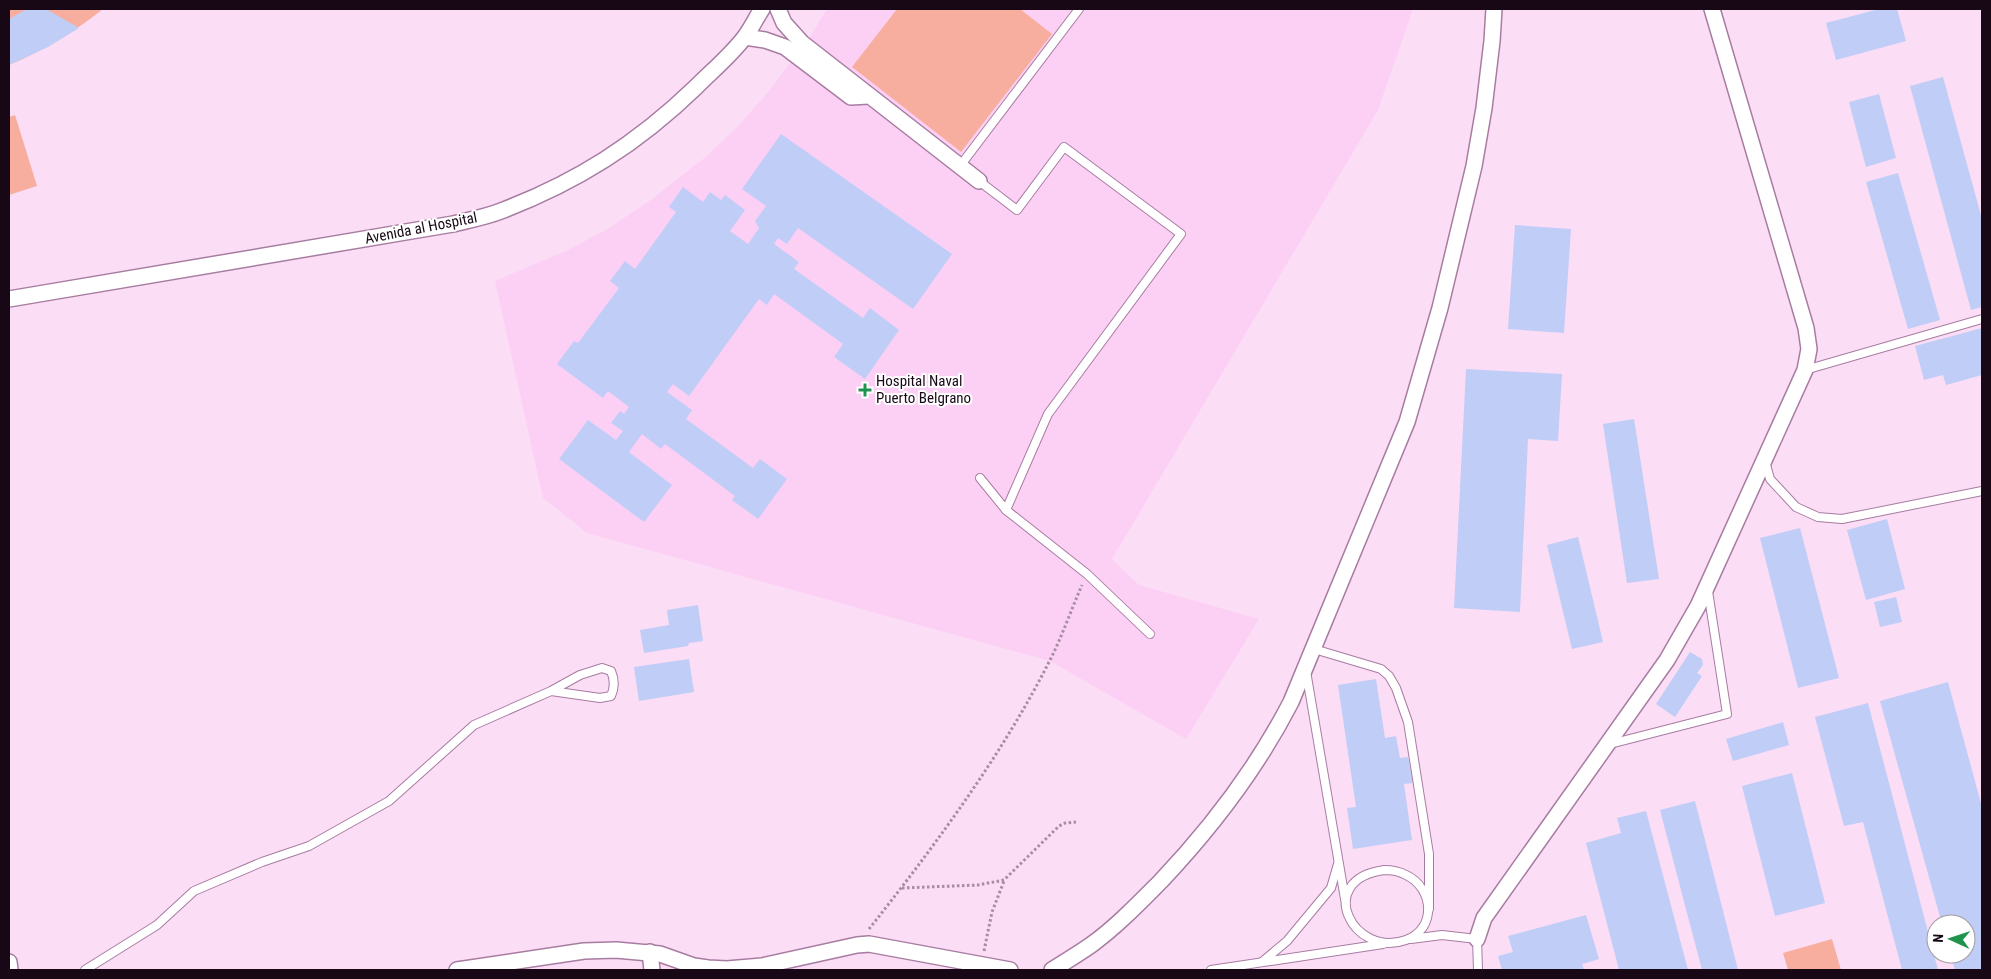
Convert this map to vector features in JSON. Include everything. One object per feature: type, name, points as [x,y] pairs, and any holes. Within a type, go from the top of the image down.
[{"type":"street","name":"Avenida al Hospital","points":[[9,299],[453,224],[499,212],[547,192],[594,168],[640,136],[678,104],[745,38],[762,9]]},
{"type":"street","points":[[778,9],[784,22],[802,43],[979,181]]},
{"type":"street","points":[[1052,970],[1092,945],[1139,904],[1209,826],[1270,741],[1306,669],[1407,422],[1437,318],[1474,166],[1484,108],[1494,9]]},
{"type":"street","points":[[1477,939],[1479,928],[1484,918],[1667,660],[1707,587],[1805,370],[1809,349],[1806,328],[1712,9]]},
{"type":"street","points":[[745,38],[765,40],[785,47],[851,96],[868,96]]},
{"type":"street","points":[[457,970],[584,951],[616,950],[650,952],[694,966],[727,968],[762,966],[857,945],[881,946],[1010,970]]},
{"type":"street","points":[[650,952],[652,970]]},
{"type":"street","points":[[9,962],[10,970]]},
{"type":"lane","points":[[960,166],[1079,9]]},
{"type":"lane","points":[[979,181],[1017,210],[1064,147],[1181,234],[1048,414],[1006,510]]},
{"type":"lane","points":[[1805,370],[1982,319]]},
{"type":"lane","points":[[1764,459],[1770,479],[1789,500],[1796,507],[1818,517],[1842,519],[1982,491]]},
{"type":"lane","points":[[980,478],[1006,510],[1087,574],[1150,634]]},
{"type":"lane","points":[[1607,745],[1727,714],[1707,587]]},
{"type":"lane","points":[[1314,649],[1381,669],[1389,676],[1396,688],[1408,722],[1429,854],[1429,909],[1427,920],[1422,929],[1406,940]]},
{"type":"lane","points":[[85,970],[157,925],[194,891],[262,862],[309,846],[388,801],[474,725],[551,691],[580,675],[602,668],[611,671],[614,679],[614,690],[611,696],[600,698],[551,691]]},
{"type":"lane","points":[[1306,669],[1346,904],[1351,921],[1363,935],[1376,941],[1397,942]]},
{"type":"lane","points":[[1261,963],[1287,941],[1331,888],[1339,862]]},
{"type":"lane","points":[[1346,904],[1350,887],[1355,881],[1371,872],[1384,870],[1395,871],[1415,880],[1425,893],[1429,909]]},
{"type":"lane","points":[[1211,970],[1442,935],[1477,939],[1478,970]]},
{"type":"path","points":[[857,945],[902,888],[970,792],[1024,707],[1050,661],[1087,574]]},
{"type":"path","points":[[981,965],[992,912],[1004,880],[1059,826],[1065,822],[1076,822]]},
{"type":"path","points":[[902,888],[978,884],[1004,880]]},
{"type":"shaded area","points":[[9,9],[103,9],[58,40],[34,54],[9,65]]},
{"type":"shaded area","name":"Hospital Naval Puerto Belgrano","points":[[827,9],[1413,9],[1378,110],[1112,559],[1139,585],[1259,619],[1186,739],[1050,661],[587,533],[543,498],[495,281],[568,250],[609,228],[648,202],[707,156],[739,125],[769,91],[811,35]]},
{"type":"shaded area","points":[[897,9],[1020,9],[1052,34],[961,152],[852,67]]},
{"type":"shaded area","points":[[15,115],[37,186],[9,195],[9,117]]},
{"type":"shaded area","points":[[1832,939],[1841,970],[1788,970],[1783,953]]},
{"type":"building","points":[[27,9],[46,9],[79,28],[48,47],[9,65],[9,19]]},
{"type":"building","points":[[1879,9],[1897,9],[1906,41],[1836,60],[1826,23]]},
{"type":"building","points":[[1943,77],[1982,219],[1982,307],[1971,310],[1910,86]]},
{"type":"building","points":[[1879,94],[1896,158],[1866,167],[1849,102]]},
{"type":"building","points":[[781,134],[952,254],[913,309],[798,228],[787,244],[778,238],[774,244],[799,262],[794,269],[863,318],[870,308],[899,330],[865,379],[834,357],[843,344],[774,294],[767,305],[759,299],[689,396],[673,384],[667,392],[692,410],[686,419],[753,468],[760,459],[787,479],[758,519],[732,500],[735,496],[665,444],[661,449],[642,434],[629,452],[672,485],[644,522],[559,459],[588,420],[616,440],[623,431],[611,423],[620,411],[624,414],[629,407],[608,391],[603,398],[557,364],[574,341],[578,343],[619,288],[610,281],[625,261],[635,269],[676,212],[669,207],[683,187],[703,202],[710,192],[721,200],[725,195],[745,210],[730,231],[748,244],[759,228],[755,221],[766,206],[742,189]]},
{"type":"building","points":[[1898,173],[1940,320],[1908,329],[1866,182]]},
{"type":"building","points":[[1515,225],[1571,229],[1564,333],[1508,329]]},
{"type":"building","points":[[1982,328],[1982,375],[1946,385],[1943,375],[1924,380],[1915,346]]},
{"type":"building","points":[[1466,369],[1562,374],[1558,441],[1528,439],[1520,612],[1454,608]]},
{"type":"building","points":[[1634,419],[1659,579],[1627,583],[1603,424]]},
{"type":"building","points":[[1887,519],[1905,589],[1866,600],[1847,530]]},
{"type":"building","points":[[1800,528],[1839,678],[1798,688],[1760,538]]},
{"type":"building","points":[[1578,537],[1603,642],[1572,649],[1547,545]]},
{"type":"building","points":[[1896,597],[1902,622],[1880,627],[1874,602]]},
{"type":"building","points":[[698,605],[703,641],[689,643],[688,646],[644,653],[640,630],[669,625],[667,610]]},
{"type":"building","points":[[1690,652],[1702,659],[1703,665],[1697,673],[1702,676],[1675,717],[1656,704]]},
{"type":"building","points":[[689,659],[694,692],[639,701],[634,667]]},
{"type":"building","points":[[1376,679],[1385,738],[1396,736],[1400,758],[1408,757],[1413,783],[1404,784],[1412,840],[1353,849],[1347,808],[1356,807],[1338,685]]},
{"type":"building","points":[[1948,682],[1982,807],[1982,970],[1955,970],[1953,964],[1976,964],[1976,914],[1939,914],[1880,701]]},
{"type":"building","points":[[1868,703],[1926,924],[1926,964],[1936,964],[1938,970],[1902,970],[1863,822],[1844,826],[1815,717]]},
{"type":"building","points":[[1783,722],[1789,745],[1733,761],[1726,739]]},
{"type":"building","points":[[1792,773],[1825,903],[1775,916],[1742,786]]},
{"type":"building","points":[[1695,801],[1738,970],[1702,970],[1660,810]]},
{"type":"building","points":[[1646,811],[1688,970],[1619,970],[1586,843],[1621,833],[1617,818]]},
{"type":"building","points":[[1586,915],[1599,959],[1582,964],[1584,970],[1502,970],[1498,956],[1513,952],[1508,936]]},
{"type":"place","name":"Hospital Naval Puerto Belgrano","points":[[865,390]]}]
